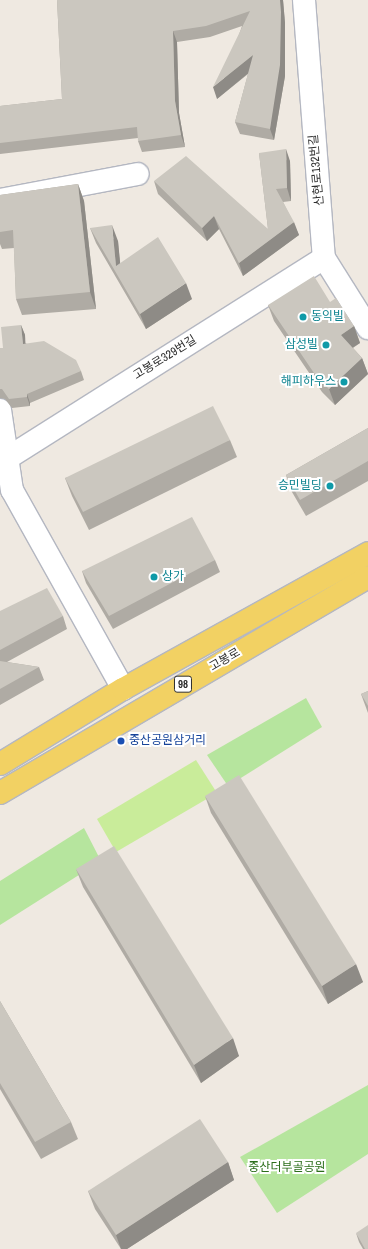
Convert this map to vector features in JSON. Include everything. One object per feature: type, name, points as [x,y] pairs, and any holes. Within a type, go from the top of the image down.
[{"type":"main road","name":"고봉로","points":[[0,764],[123,689],[368,553]]},
{"type":"main road","name":"고봉로","points":[[0,794],[368,576]]},
{"type":"street","name":"산현로132번길","points":[[304,0],[324,258],[368,328]]},
{"type":"street","points":[[0,200],[138,174]]},
{"type":"street","name":"고봉로329번길","points":[[6,459],[324,258]]},
{"type":"street","points":[[0,410],[6,459],[6,490],[123,689]]},
{"type":"green space","points":[[306,698],[322,727],[228,786],[207,755]]},
{"type":"green space","points":[[196,760],[217,793],[116,852],[97,819]]},
{"type":"green space","points":[[84,828],[101,861],[0,925],[0,881]]},
{"type":"green space","name":"중산더부골공원","points":[[368,1085],[368,1154],[277,1213],[240,1157]]},
{"type":"building","points":[[57,0],[280,0],[280,65],[270,129],[235,122],[253,55],[213,87],[250,11],[206,26],[173,31],[175,101],[181,135],[138,141],[137,127],[0,143],[0,106],[62,99]]},
{"type":"building","points":[[286,149],[287,188],[276,189],[294,222],[239,263],[214,216],[202,228],[154,181],[186,156],[268,229],[259,153]]},
{"type":"building","points":[[78,184],[90,292],[16,299],[13,230],[0,232],[0,195]]},
{"type":"building","points":[[112,225],[116,266],[158,237],[186,283],[140,314],[90,228]]},
{"type":"building","points":[[314,276],[330,302],[336,298],[354,326],[341,335],[362,358],[329,389],[316,376],[268,305]]},
{"type":"building","points":[[21,325],[23,344],[44,341],[76,360],[81,371],[27,394],[27,397],[9,399],[2,389],[0,389],[0,348],[3,348],[1,327]]},
{"type":"building","points":[[213,406],[230,440],[83,512],[65,478]]},
{"type":"building","points":[[368,428],[368,461],[300,500],[286,475]]},
{"type":"building","name":"상가","points":[[192,517],[215,560],[109,616],[82,571]]},
{"type":"building","points":[[47,588],[63,616],[0,650],[0,611]]},
{"type":"building","points":[[0,661],[39,667],[0,689]]},
{"type":"building","points":[[368,691],[368,706],[361,694]]},
{"type":"building","points":[[239,775],[356,964],[322,986],[205,796]]},
{"type":"building","points":[[114,846],[233,1038],[194,1065],[76,869]]},
{"type":"building","points":[[0,1001],[71,1122],[35,1142],[0,1083]]},
{"type":"building","points":[[200,1119],[228,1162],[116,1235],[88,1191]]},
{"type":"building","points":[[368,1225],[368,1249],[365,1249],[356,1233]]},
{"type":"place","name":"동익빌","points":[[303,317]]},
{"type":"place","name":"삼성빌","points":[[326,345]]},
{"type":"place","name":"해피하우스","points":[[344,382]]},
{"type":"place","name":"승민빌딩","points":[[330,486]]},
{"type":"place","name":"상가","points":[[154,577]]},
{"type":"place","name":"중산공원삼거리","points":[[121,741]]}]
